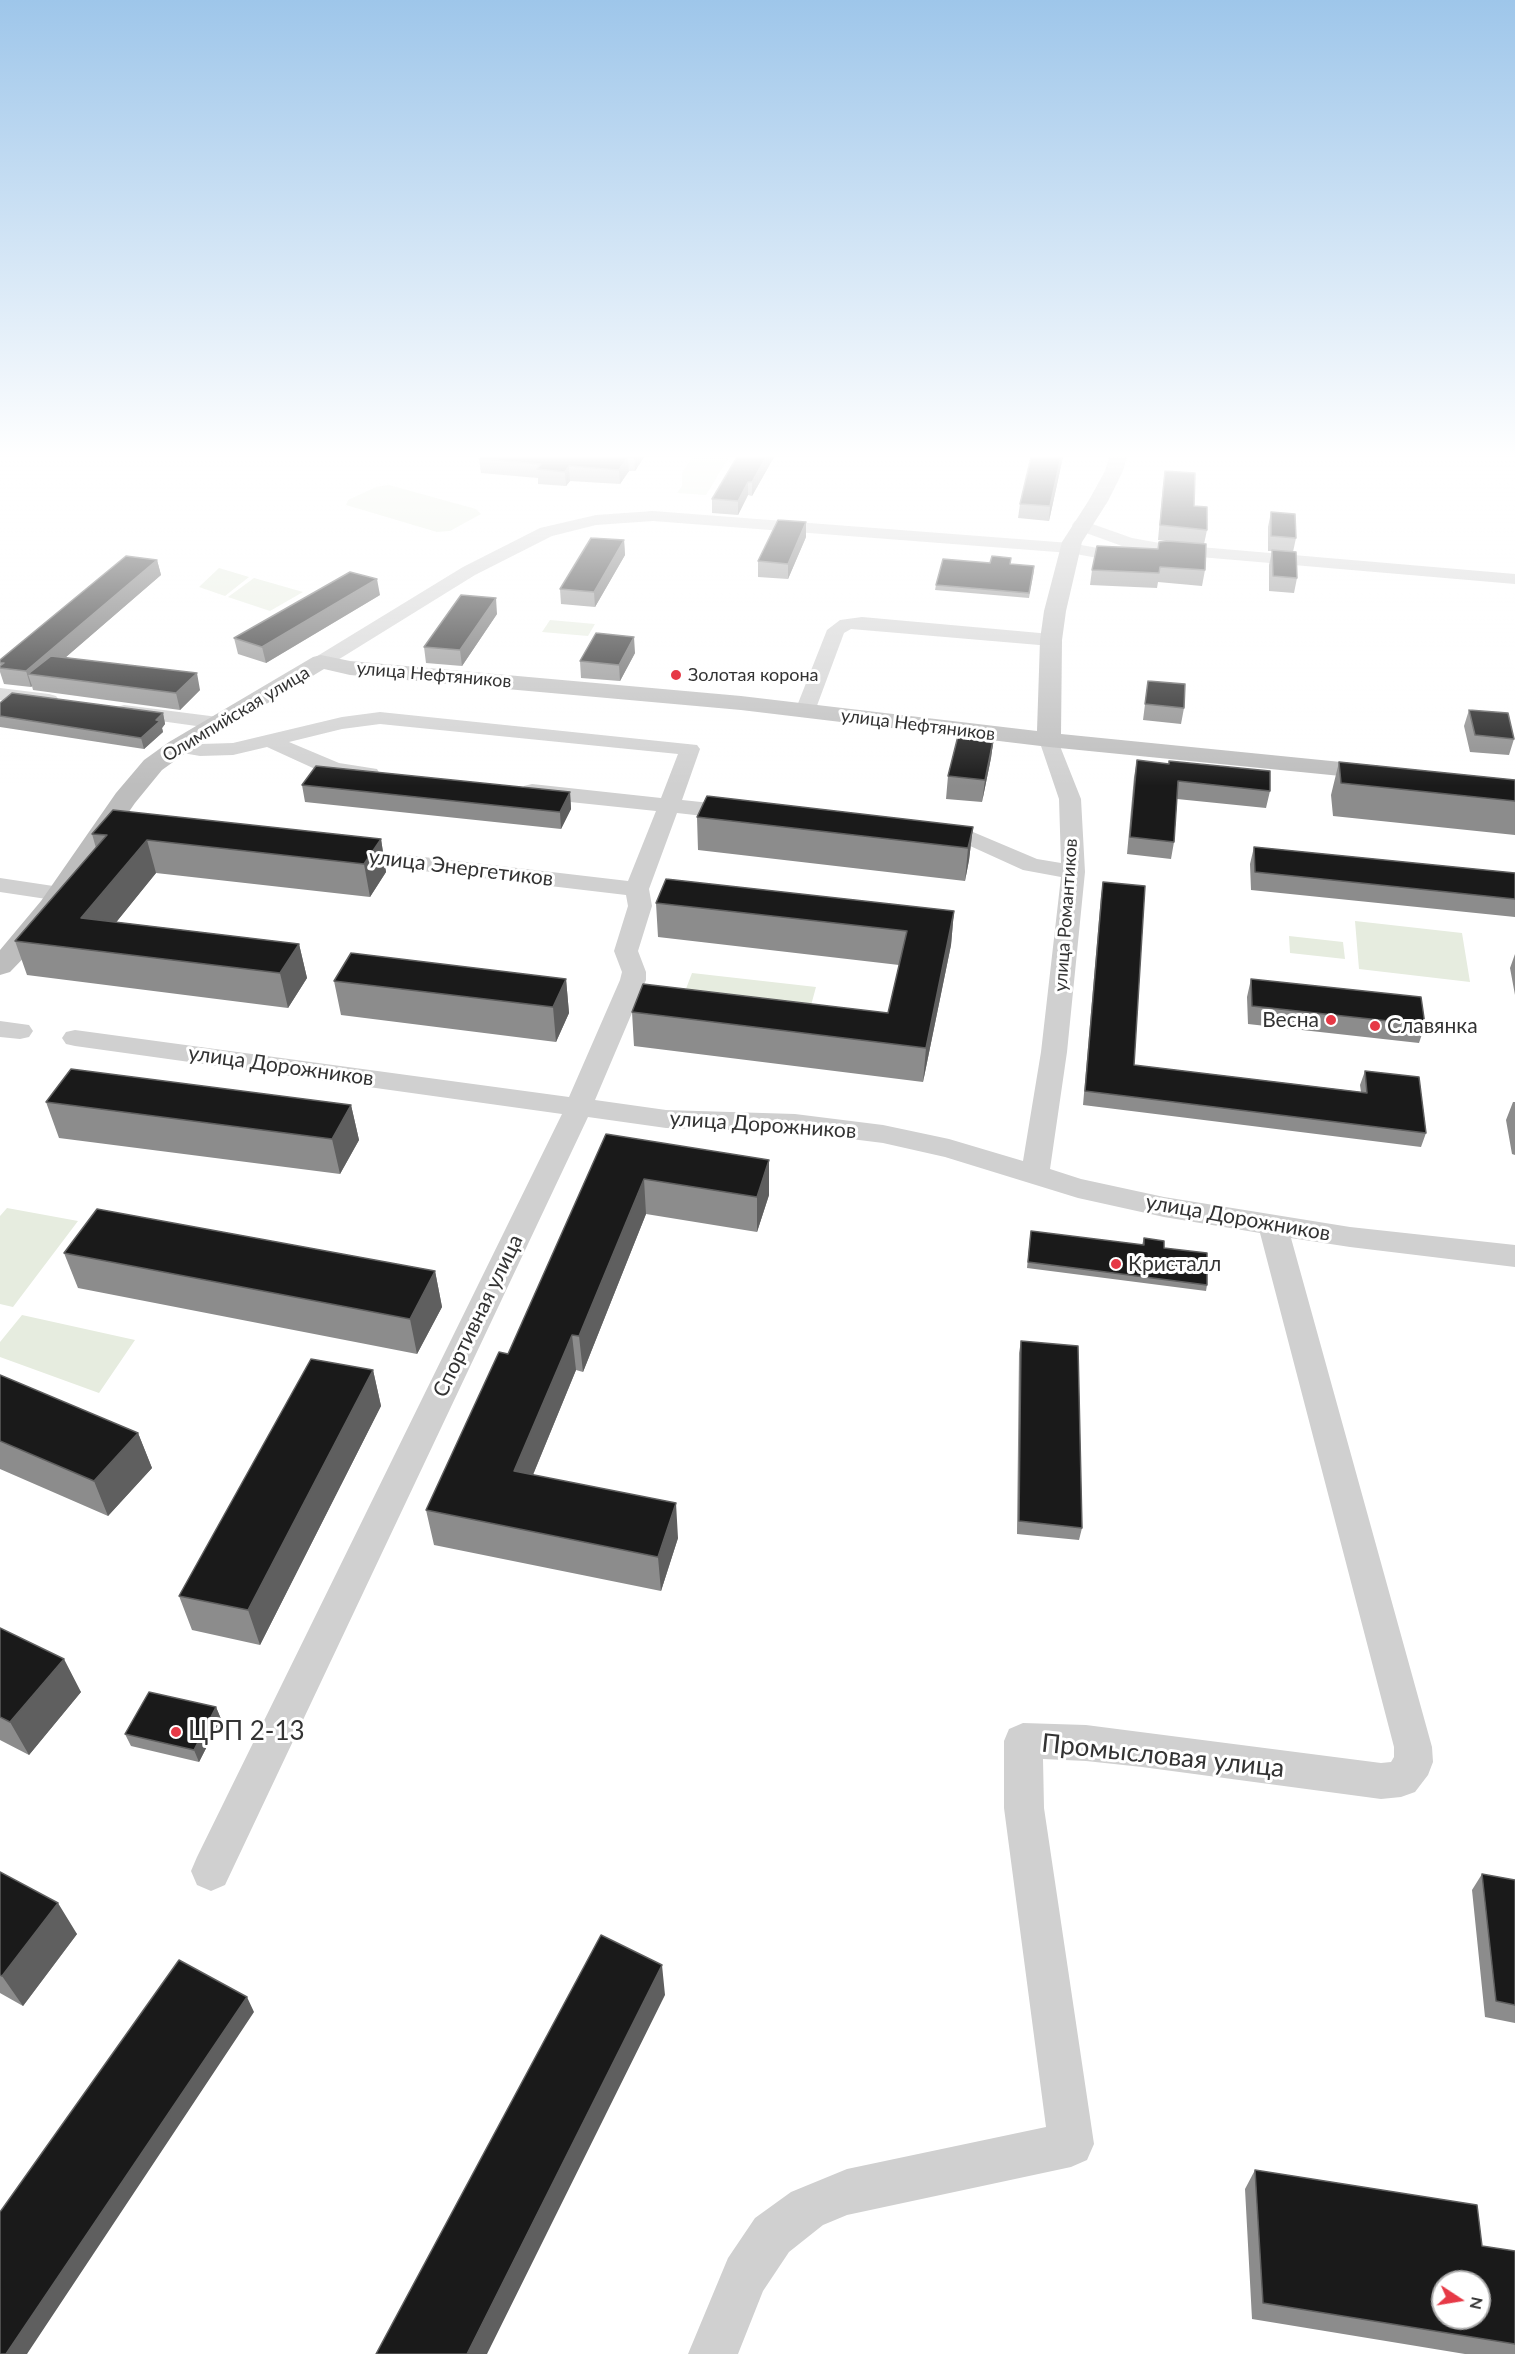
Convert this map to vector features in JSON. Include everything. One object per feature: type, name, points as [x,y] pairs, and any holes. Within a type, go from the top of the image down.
[{"type":"street","points":[[321,662],[479,567]]},
{"type":"street","name":"улица Романтиков","points":[[1035,1174],[1054,1052],[1073,872],[1070,799],[1049,740],[1051,640],[1066,567]]},
{"type":"street","points":[[1373,567],[1515,579]]},
{"type":"street","points":[[805,711],[836,630],[847,624],[862,623],[1051,640]]},
{"type":"street","name":"улица Нефтяников","points":[[321,662],[350,668],[805,711],[1049,740],[1408,775]]},
{"type":"street","name":"Олимпийская улица","points":[[0,966],[28,937],[60,894],[115,829],[138,781],[162,758],[321,662]]},
{"type":"street","points":[[0,694],[69,703]]},
{"type":"street","points":[[103,708],[218,723]]},
{"type":"street","name":"Спортивная улица","points":[[211,1871],[578,1107],[633,980],[634,972],[626,951],[640,906],[637,889],[690,749],[380,718],[342,723],[270,741]]},
{"type":"street","points":[[178,747],[215,750],[270,741],[334,769],[394,777]]},
{"type":"street","points":[[513,789],[761,815]]},
{"type":"street","points":[[914,832],[974,839],[1031,865],[1073,872]]},
{"type":"street","name":"улица Энергетиков","points":[[323,853],[637,889]]},
{"type":"street","points":[[0,885],[60,894]]},
{"type":"street","name":"улица Дорожников","points":[[75,1038],[666,1119],[795,1123],[883,1134],[949,1148],[1118,1198],[1273,1226],[1515,1256]]},
{"type":"street","name":"Промысловая улица","points":[[713,2354],[745,2275],[772,2235],[807,2208],[847,2192],[1071,2144],[1024,1808],[1023,1741],[1086,1743],[1142,1749],[1381,1781],[1401,1779],[1413,1762],[1413,1747],[1273,1226]]},
{"type":"shaded area","points":[[219,568],[249,577],[225,596],[199,587]]},
{"type":"shaded area","points":[[254,578],[303,592],[270,611],[228,597]]},
{"type":"shaded area","points":[[550,620],[595,624],[588,636],[542,632]]},
{"type":"shaded area","points":[[1355,921],[1462,933],[1470,982],[1359,969]]},
{"type":"shaded area","points":[[1289,936],[1343,942],[1345,959],[1290,953]]},
{"type":"shaded area","points":[[692,973],[816,987],[810,1009],[684,994]]},
{"type":"shaded area","points":[[7,1208],[78,1221],[13,1307],[0,1304],[0,1216]]},
{"type":"shaded area","points":[[22,1315],[135,1340],[99,1393],[0,1357],[0,1342]]},
{"type":"building","points":[[113,567],[149,567],[26,671],[0,668],[4,663],[0,663],[0,660]]},
{"type":"building","points":[[573,567],[609,567],[594,592],[560,589]]},
{"type":"building","points":[[941,567],[1034,567],[1029,593],[936,585]]},
{"type":"building","points":[[1093,567],[1205,567],[1205,570],[1160,567],[1159,573],[1092,570]]},
{"type":"building","points":[[1273,567],[1297,567],[1297,578],[1273,576]]},
{"type":"building","points":[[350,572],[377,579],[262,647],[234,638]]},
{"type":"building","points":[[461,595],[496,598],[460,650],[424,647]]},
{"type":"building","points":[[596,633],[634,637],[619,665],[580,661]]},
{"type":"building","points":[[51,656],[197,673],[176,693],[28,674]]},
{"type":"building","points":[[1148,681],[1185,684],[1184,708],[1145,704]]},
{"type":"building","points":[[12,693],[163,713],[156,720],[160,721],[141,738],[0,716],[0,703]]},
{"type":"building","points":[[1469,710],[1508,713],[1514,739],[1475,735]]},
{"type":"building","points":[[959,732],[994,736],[985,780],[948,776]]},
{"type":"building","points":[[1137,760],[1270,771],[1270,791],[1178,781],[1174,842],[1130,837]]},
{"type":"building","points":[[1339,762],[1515,780],[1515,801],[1341,783]]},
{"type":"building","points":[[316,766],[570,792],[560,812],[302,785]]},
{"type":"building","points":[[707,796],[973,827],[968,848],[697,817]]},
{"type":"building","points":[[113,810],[381,839],[364,864],[147,840],[81,918],[299,944],[280,973],[15,941],[107,835],[92,834]]},
{"type":"building","points":[[1254,847],[1515,873],[1515,899],[1255,872]]},
{"type":"building","points":[[666,879],[954,911],[926,1048],[632,1012],[643,984],[888,1013],[907,931],[656,903]]},
{"type":"building","points":[[1103,882],[1145,886],[1134,1065],[1367,1093],[1365,1071],[1419,1077],[1426,1133],[1085,1091]]},
{"type":"building","points":[[351,953],[566,979],[553,1007],[334,981]]},
{"type":"building","points":[[1251,979],[1421,997],[1425,1025],[1252,1006]]},
{"type":"building","points":[[71,1069],[351,1105],[332,1139],[46,1102]]},
{"type":"building","points":[[606,1134],[769,1160],[757,1197],[644,1179],[579,1336],[572,1335],[514,1471],[676,1503],[658,1557],[426,1510],[499,1352],[508,1354]]},
{"type":"building","points":[[97,1209],[435,1271],[410,1319],[64,1253]]},
{"type":"building","name":"Кристалл","points":[[1031,1231],[1144,1245],[1144,1238],[1164,1241],[1164,1248],[1207,1253],[1207,1285],[1028,1262]]},
{"type":"building","points":[[1021,1341],[1078,1346],[1082,1528],[1019,1521]]},
{"type":"building","points":[[311,1359],[373,1370],[248,1610],[179,1596]]},
{"type":"building","points":[[0,1375],[138,1433],[94,1481],[0,1441]]},
{"type":"building","points":[[0,1628],[64,1659],[10,1722],[0,1717]]},
{"type":"building","name":"ЦРП 2-13","points":[[149,1692],[216,1707],[194,1750],[125,1734]]},
{"type":"building","points":[[0,1872],[58,1903],[2,1976],[0,1975]]},
{"type":"building","points":[[1482,1874],[1515,1880],[1515,2005],[1496,2001]]},
{"type":"building","points":[[601,1935],[662,1965],[467,2354],[376,2354]]},
{"type":"building","points":[[179,1960],[247,1997],[6,2354],[0,2354],[0,2212]]},
{"type":"building","points":[[1255,2170],[1477,2205],[1482,2246],[1515,2251],[1515,2344],[1263,2303]]},
{"type":"place","name":"Золотая корона","points":[[676,675]]},
{"type":"place","name":"Весна","points":[[1331,1020]]},
{"type":"place","name":"Славянка","points":[[1375,1026]]},
{"type":"place","name":"Кристалл","points":[[1116,1264]]},
{"type":"place","name":"ЦРП 2-13","points":[[176,1732]]}]
